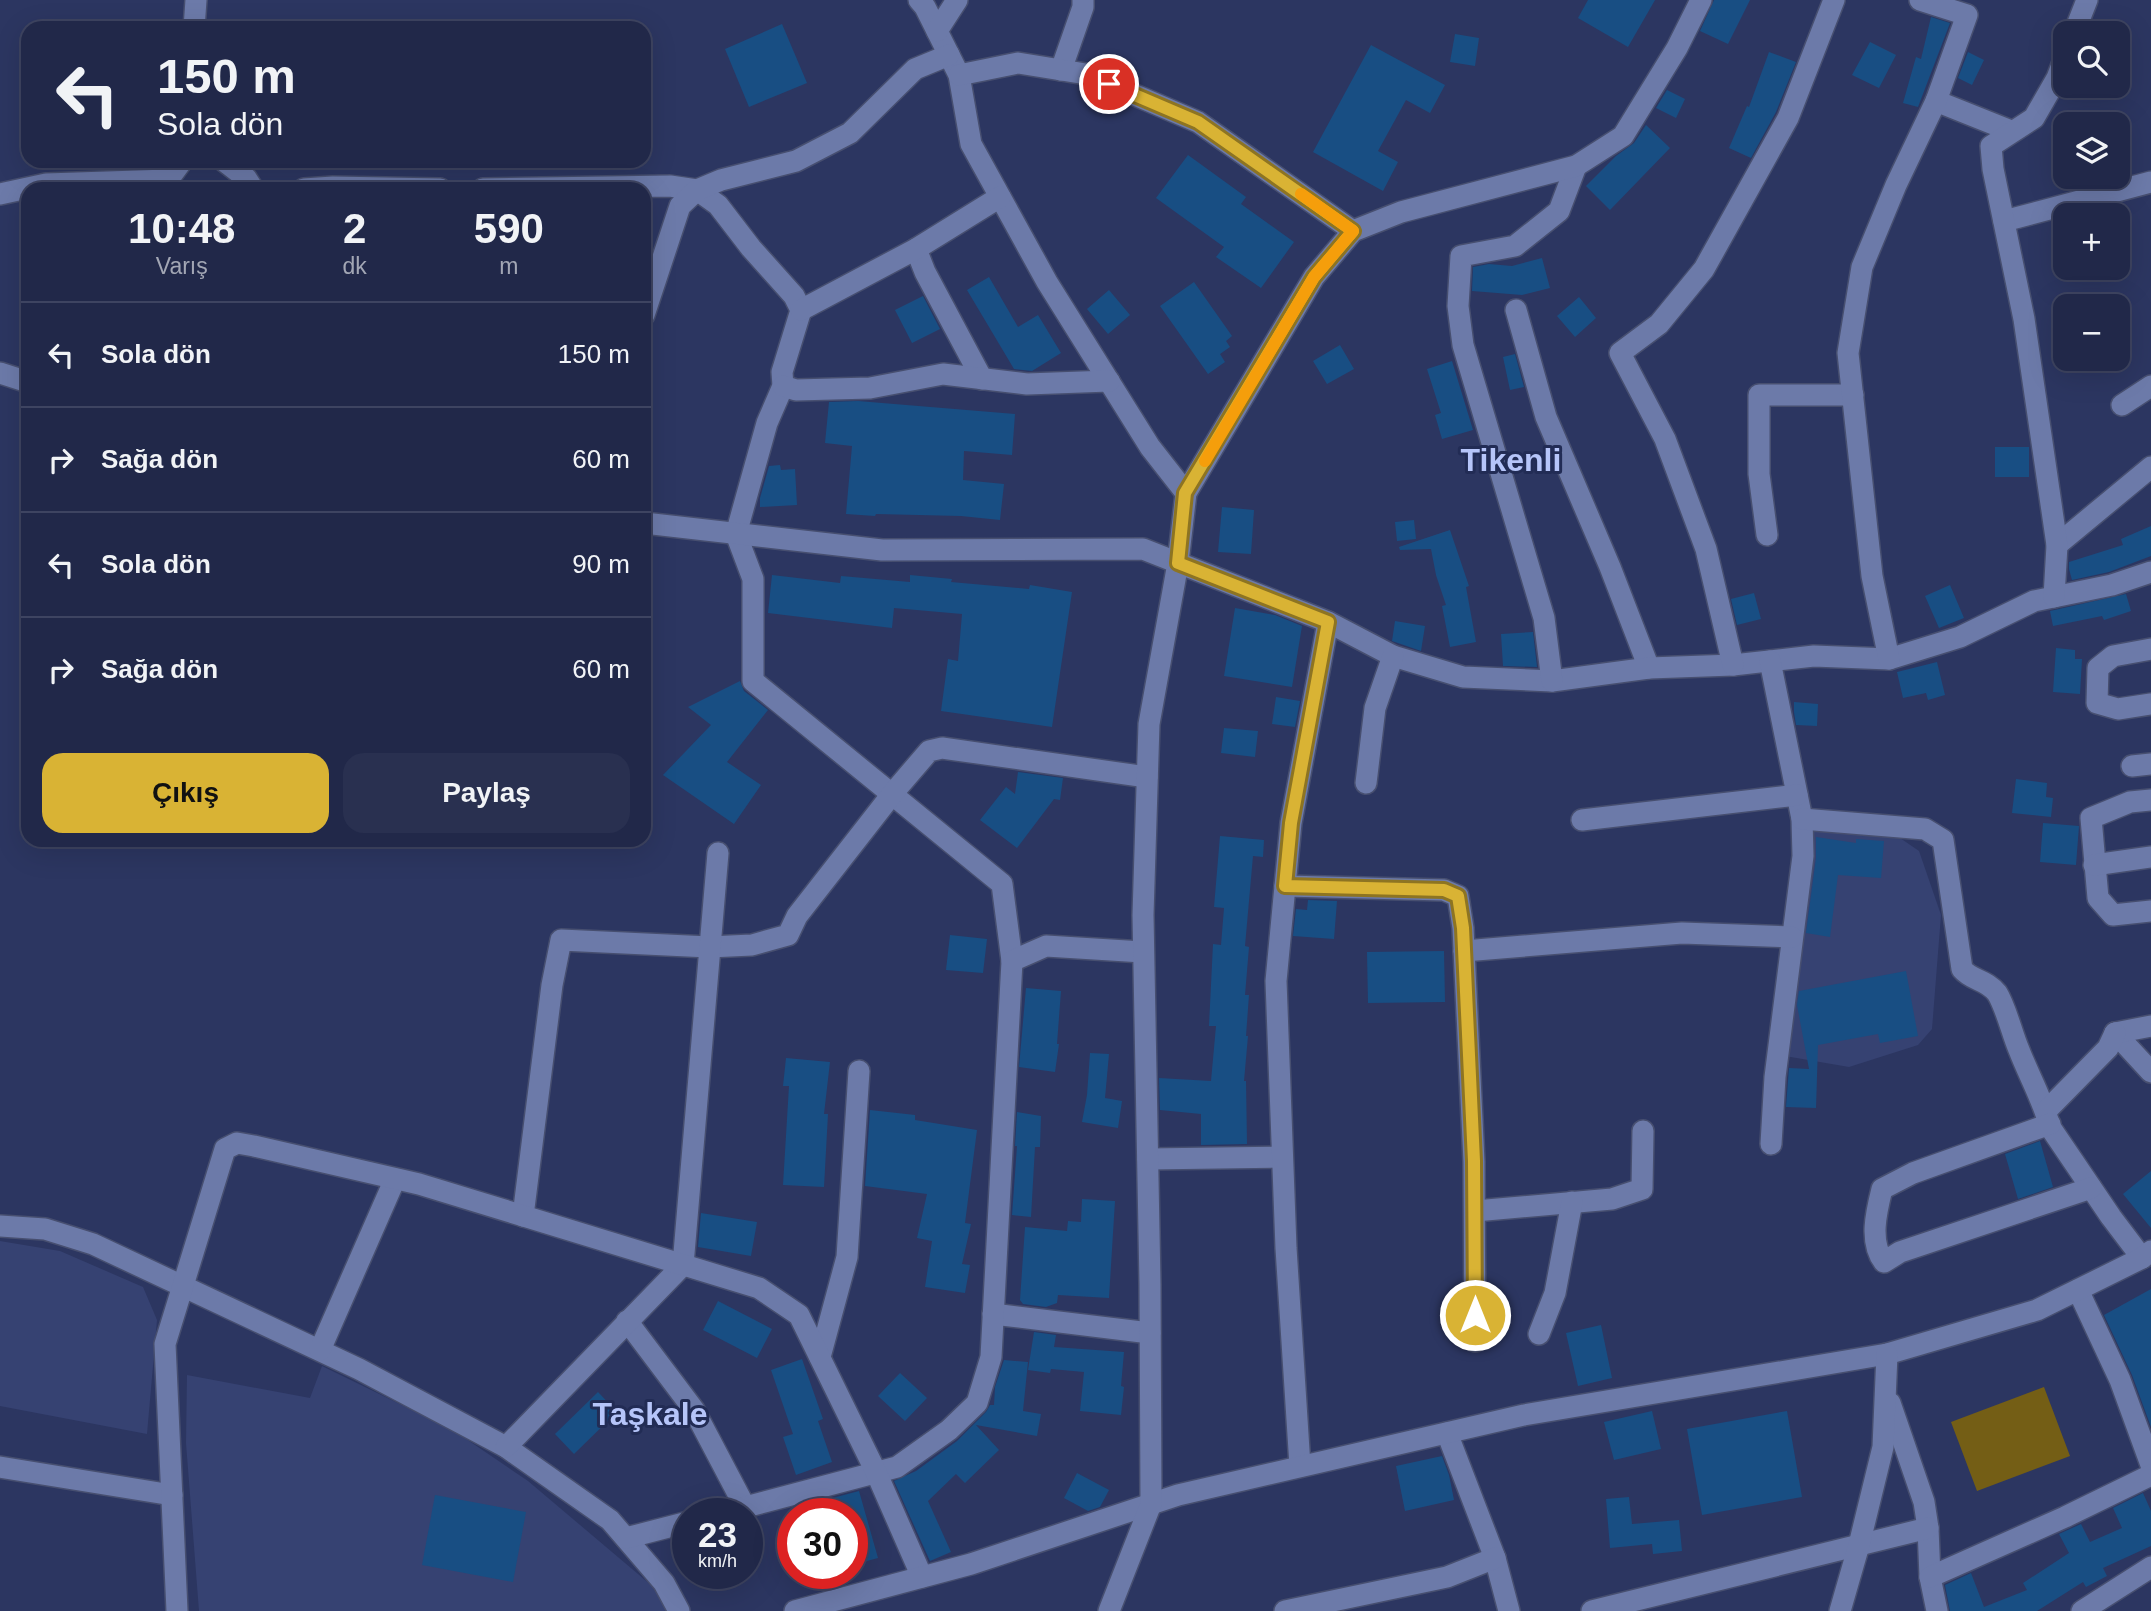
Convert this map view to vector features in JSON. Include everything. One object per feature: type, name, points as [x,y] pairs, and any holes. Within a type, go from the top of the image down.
[{"type":"street","points":[[194,21],[196,0]]},
{"type":"street","points":[[919,0],[959,75],[971,144],[1047,282],[1150,447],[1185,493]]},
{"type":"street","points":[[937,32],[957,0]]},
{"type":"street","points":[[1109,1611],[1151,1504],[1143,952],[1147,777],[1149,724],[1178,563],[1185,493],[1314,277],[1353,231],[1401,212],[1576,166],[1623,136],[1677,48],[1701,0]]},
{"type":"street","points":[[1733,665],[1706,549],[1665,439],[1620,353],[1659,324],[1704,269],[1788,118],[1834,0]]},
{"type":"street","points":[[1889,659],[1872,576],[1848,353],[1862,267],[1896,185],[1936,102],[1967,15],[1920,0]]},
{"type":"street","points":[[2079,21],[2087,0]]},
{"type":"street","points":[[1061,70],[1086,2]]},
{"type":"street","points":[[651,294],[680,206],[696,190],[721,180],[796,161],[850,133],[915,69],[949,55]]},
{"type":"street","points":[[959,75],[1018,63],[1086,74],[1198,122],[1353,231]]},
{"type":"street","points":[[2053,85],[2034,118],[1991,146],[2024,319],[2057,545],[2054,597]]},
{"type":"street","points":[[1936,102],[2011,131]]},
{"type":"street","points":[[1552,681],[1544,618],[1463,345],[1458,306],[1461,256],[1515,246],[1559,211],[1576,166]]},
{"type":"street","points":[[107,182],[168,180],[177,168]]},
{"type":"street","points":[[233,168],[249,182]]},
{"type":"street","points":[[2004,221],[2151,182]]},
{"type":"street","points":[[651,186],[696,190],[718,205],[751,248],[794,296],[801,310],[782,372],[783,386],[767,423],[737,534],[752,579],[753,681],[1002,884],[1012,961],[991,1357],[977,1402],[949,1430],[897,1467],[763,1502]]},
{"type":"street","points":[[0,194],[21,189]]},
{"type":"street","points":[[801,310],[916,249],[1000,197]]},
{"type":"street","points":[[916,249],[925,272],[982,379]]},
{"type":"street","points":[[1516,310],[1546,417],[1649,668]]},
{"type":"street","points":[[0,373],[21,380]]},
{"type":"street","points":[[783,386],[796,390],[870,388],[943,374],[1027,384],[1108,381]]},
{"type":"street","points":[[2122,405],[2151,386]]},
{"type":"street","points":[[1767,535],[1759,474],[1759,395],[1853,395]]},
{"type":"street","points":[[2057,545],[2151,467]]},
{"type":"street","points":[[651,524],[882,550],[1143,549],[1328,622],[1393,656],[1464,677],[1552,681],[1649,668],[1733,665],[1814,656],[1889,659],[1960,636],[2034,601],[2112,585],[2151,572]]},
{"type":"street","points":[[1300,1466],[1286,1248],[1276,981],[1291,823],[1328,622]]},
{"type":"street","points":[[2151,649],[2113,656],[2098,668],[2097,691],[2097,703],[2118,709],[2151,704]]},
{"type":"street","points":[[1366,783],[1375,708],[1393,656]]},
{"type":"street","points":[[1770,661],[1802,819],[1803,856],[1775,1077],[1771,1144]]},
{"type":"street","points":[[523,1216],[552,985],[561,940],[709,947],[752,945],[788,934],[797,916],[929,751],[942,748],[1147,777]]},
{"type":"street","points":[[1582,820],[1797,795]]},
{"type":"street","points":[[2151,800],[2130,802],[2091,818],[2098,898],[2113,915],[2151,911]]},
{"type":"street","points":[[795,1611],[971,1564],[1178,1494],[1524,1415],[1887,1354],[2038,1310],[2147,1255],[2091,1188],[2048,1117],[1998,994],[1985,981],[1968,976],[1962,968],[1944,840],[1925,828],[1802,819]]},
{"type":"street","points":[[506,1447],[683,1265],[718,853]]},
{"type":"street","points":[[2094,865],[2151,858]]},
{"type":"street","points":[[1285,886],[1444,890],[1458,896],[1464,951],[1474,1161],[1475,1341]]},
{"type":"street","points":[[1464,951],[1682,933],[1792,937]]},
{"type":"street","points":[[1012,961],[1046,946],[1143,952]]},
{"type":"street","points":[[2115,1033],[2151,1026]]},
{"type":"street","points":[[2091,1188],[1900,1252],[1884,1262],[1876,1249],[1877,1207],[1882,1189],[1913,1172],[2048,1117],[2108,1048],[2115,1033]]},
{"type":"street","points":[[2115,1033],[2151,1072]]},
{"type":"street","points":[[820,1357],[847,1257],[859,1071]]},
{"type":"street","points":[[1475,1212],[1612,1199],[1642,1189],[1643,1131]]},
{"type":"street","points":[[177,1611],[165,1344],[225,1149],[237,1143],[395,1179],[759,1288],[799,1315],[876,1472],[922,1577]]},
{"type":"street","points":[[1147,1159],[1282,1157]]},
{"type":"street","points":[[320,1350],[395,1179]]},
{"type":"street","points":[[1539,1334],[1555,1293],[1572,1202]]},
{"type":"street","points":[[0,1226],[45,1229],[93,1244],[320,1350],[506,1447],[610,1520],[664,1583],[679,1611]]},
{"type":"street","points":[[2078,1290],[2144,1429],[2151,1465]]},
{"type":"street","points":[[993,1314],[1150,1333]]},
{"type":"street","points":[[628,1321],[694,1409],[740,1498]]},
{"type":"street","points":[[1840,1611],[1883,1447],[1887,1354]]},
{"type":"street","points":[[1885,1389],[1924,1502],[1930,1577],[1937,1611]]},
{"type":"street","points":[[1447,1433],[1495,1558],[1510,1611]]},
{"type":"street","points":[[0,1467],[172,1495]]},
{"type":"street","points":[[1930,1577],[2151,1475]]},
{"type":"street","points":[[626,1538],[672,1526]]},
{"type":"street","points":[[1592,1611],[1928,1528]]},
{"type":"street","points":[[1285,1611],[1447,1577],[1495,1558]]},
{"type":"street","points":[[2082,1611],[2151,1567]]},
{"type":"shaded area","points":[[1812,830],[1900,838],[1919,851],[1941,915],[1932,1029],[1918,1045],[1849,1067],[1785,1056]]},
{"type":"shaded area","points":[[0,1241],[60,1251],[143,1287],[157,1320],[147,1434],[0,1406]]},
{"type":"shaded area","points":[[322,1366],[453,1430],[528,1481],[651,1585],[667,1609],[199,1611],[186,1443],[187,1375],[310,1398]]},
{"type":"shaded area","points":[[2044,1387],[2070,1456],[1977,1491],[1951,1422]]},
{"type":"building","points":[[1588,0],[1655,0],[1628,47],[1578,18]]},
{"type":"building","points":[[1714,0],[1750,0],[1728,44],[1700,31]]},
{"type":"building","points":[[1931,17],[1950,23],[1918,107],[1903,103],[1916,57],[1921,59]]},
{"type":"building","points":[[782,24],[807,83],[749,107],[725,49]]},
{"type":"building","points":[[1455,34],[1479,38],[1475,66],[1450,62]]},
{"type":"building","points":[[1870,42],[1896,55],[1879,88],[1852,75]]},
{"type":"building","points":[[1371,45],[1445,85],[1430,113],[1406,100],[1378,151],[1398,162],[1383,191],[1313,152]]},
{"type":"building","points":[[1769,52],[1796,62],[1776,112],[1751,158],[1729,148],[1747,106],[1749,107]]},
{"type":"building","points":[[1968,52],[1984,60],[1972,85],[1958,78]]},
{"type":"building","points":[[1667,90],[1685,99],[1676,118],[1656,108]]},
{"type":"building","points":[[1646,125],[1670,148],[1610,210],[1586,186],[1616,156],[1634,143]]},
{"type":"building","points":[[1188,155],[1246,197],[1241,204],[1294,242],[1261,288],[1216,257],[1224,247],[1156,198]]},
{"type":"building","points":[[1542,258],[1550,288],[1522,295],[1472,291],[1473,267],[1489,264],[1512,266]]},
{"type":"building","points":[[989,277],[1018,327],[1038,315],[1061,353],[1032,371],[1014,369],[967,290]]},
{"type":"building","points":[[1194,282],[1232,336],[1226,341],[1230,347],[1220,354],[1225,362],[1208,374],[1160,306]]},
{"type":"building","points":[[1109,290],[1130,315],[1108,334],[1087,309]]},
{"type":"building","points":[[923,296],[940,329],[912,343],[895,310]]},
{"type":"building","points":[[1579,297],[1596,318],[1575,337],[1557,316]]},
{"type":"building","points":[[1340,345],[1354,369],[1327,384],[1313,361]]},
{"type":"building","points":[[1515,354],[1524,387],[1510,390],[1503,357]]},
{"type":"building","points":[[1452,361],[1473,430],[1442,439],[1435,415],[1441,413],[1427,369]]},
{"type":"building","points":[[858,401],[1015,414],[1012,455],[964,451],[963,480],[1004,484],[1000,520],[961,516],[846,514],[852,446],[825,443],[829,402]]},
{"type":"building","points":[[1995,447],[2029,447],[2029,477],[1995,477]]},
{"type":"building","points":[[780,465],[781,470],[795,469],[797,505],[760,507],[769,466]]},
{"type":"building","points":[[1222,507],[1254,510],[1251,554],[1218,552]]},
{"type":"building","points":[[1414,520],[1416,539],[1397,541],[1395,522]]},
{"type":"building","points":[[2151,526],[2151,556],[2109,572],[2072,580],[2069,562],[2123,545],[2121,539]]},
{"type":"building","points":[[1450,530],[1469,586],[1466,587],[1476,642],[1450,647],[1442,606],[1446,605],[1431,549],[1400,550],[1399,547]]},
{"type":"building","points":[[772,575],[840,583],[841,576],[910,582],[910,575],[952,579],[951,582],[1029,589],[1030,585],[1072,592],[1052,727],[941,711],[948,659],[958,661],[962,614],[894,608],[892,628],[768,613]]},
{"type":"building","points":[[1950,585],[1964,618],[1939,628],[1925,596]]},
{"type":"building","points":[[1754,593],[1761,619],[1737,625],[1731,599]]},
{"type":"building","points":[[2126,594],[2131,611],[2104,620],[2102,616],[2053,626],[2050,611]]},
{"type":"building","points":[[1235,608],[1275,615],[1302,626],[1292,687],[1224,676]]},
{"type":"building","points":[[1395,621],[1425,626],[1421,651],[1392,641]]},
{"type":"building","points":[[1533,632],[1537,667],[1503,666],[1501,634]]},
{"type":"building","points":[[2056,648],[2075,650],[2075,659],[2082,659],[2080,694],[2053,692]]},
{"type":"building","points":[[1937,662],[1945,695],[1928,700],[1926,693],[1903,698],[1897,672]]},
{"type":"building","points":[[740,681],[744,691],[768,710],[727,762],[761,785],[734,824],[663,775],[711,725],[688,707]]},
{"type":"building","points":[[1276,697],[1300,701],[1295,727],[1272,724]]},
{"type":"building","points":[[1794,702],[1818,704],[1817,726],[1796,725]]},
{"type":"building","points":[[1224,728],[1258,731],[1255,757],[1221,753]]},
{"type":"building","points":[[1018,772],[1063,778],[1060,800],[1054,799],[1017,848],[980,820],[1006,787],[1015,794]]},
{"type":"building","points":[[2016,779],[2047,783],[2046,797],[2053,798],[2051,817],[2012,813]]},
{"type":"building","points":[[2043,823],[2079,826],[2076,865],[2040,862]]},
{"type":"building","points":[[1220,836],[1264,840],[1263,857],[1253,856],[1245,946],[1249,947],[1245,995],[1249,995],[1248,1036],[1244,1081],[1247,1144],[1201,1145],[1201,1114],[1160,1110],[1159,1078],[1211,1081],[1216,1026],[1209,1026],[1213,944],[1221,945],[1224,908],[1214,907]]},
{"type":"building","points":[[1816,837],[1856,843],[1856,839],[1884,841],[1881,878],[1838,875],[1830,937],[1806,933],[1816,858]]},
{"type":"building","points":[[1308,900],[1337,901],[1334,939],[1293,936],[1296,909],[1307,910]]},
{"type":"building","points":[[950,935],[987,939],[983,973],[946,970]]},
{"type":"building","points":[[1444,951],[1445,1002],[1368,1003],[1367,952]]},
{"type":"building","points":[[1906,971],[1918,1036],[1880,1043],[1878,1034],[1818,1045],[1816,1108],[1786,1107],[1789,1068],[1809,1069],[1797,1005],[1799,991]]},
{"type":"building","points":[[1026,988],[1061,991],[1055,1072],[1019,1067]]},
{"type":"building","points":[[1090,1053],[1109,1054],[1105,1098],[1122,1101],[1118,1128],[1082,1122]]},
{"type":"building","points":[[786,1058],[830,1062],[824,1114],[828,1114],[824,1187],[783,1185],[789,1086],[783,1086]]},
{"type":"building","points":[[870,1110],[915,1115],[915,1120],[977,1130],[965,1223],[971,1224],[962,1264],[970,1265],[965,1293],[925,1287],[932,1241],[917,1238],[927,1194],[865,1186]]},
{"type":"building","points":[[1017,1112],[1041,1116],[1040,1147],[1035,1147],[1031,1217],[1012,1215]]},
{"type":"building","points":[[2040,1141],[2053,1187],[2018,1199],[2005,1154]]},
{"type":"building","points":[[2151,1171],[2151,1228],[2123,1194]]},
{"type":"building","points":[[1082,1199],[1115,1201],[1109,1298],[1058,1295],[1057,1303],[1046,1307],[1023,1304],[1020,1300],[1025,1227],[1067,1231],[1068,1221],[1081,1222]]},
{"type":"building","points":[[701,1213],[757,1222],[751,1256],[698,1247]]},
{"type":"building","points":[[2151,1289],[2151,1427],[2132,1375],[2104,1315]]},
{"type":"building","points":[[718,1301],[772,1329],[757,1358],[703,1330]]},
{"type":"building","points":[[1601,1325],[1612,1378],[1578,1386],[1566,1333]]},
{"type":"building","points":[[1034,1332],[1056,1335],[1054,1347],[1124,1352],[1121,1415],[1080,1411],[1084,1372],[1051,1369],[1050,1373],[1028,1370]]},
{"type":"building","points":[[802,1359],[823,1419],[818,1421],[832,1462],[796,1475],[783,1437],[793,1434],[771,1370]]},
{"type":"building","points":[[1004,1360],[1028,1362],[1023,1411],[1041,1414],[1037,1436],[976,1425],[999,1450],[965,1483],[956,1474],[928,1501],[951,1552],[930,1561],[894,1481],[916,1471],[957,1441],[990,1405],[994,1405],[995,1387]]},
{"type":"building","points":[[900,1373],[927,1398],[905,1421],[878,1396]]},
{"type":"building","points":[[598,1392],[617,1412],[574,1454],[555,1434]]},
{"type":"building","points":[[1652,1411],[1661,1449],[1614,1460],[1604,1422]]},
{"type":"building","points":[[1787,1411],[1802,1497],[1702,1515],[1687,1429]]},
{"type":"building","points":[[1442,1456],[1454,1500],[1405,1511],[1396,1466]]},
{"type":"building","points":[[1077,1473],[1109,1490],[1100,1507],[1088,1511],[1064,1498]]},
{"type":"building","points":[[859,1491],[861,1498],[833,1498]]},
{"type":"building","points":[[2143,1493],[2151,1511],[2151,1546],[2103,1568],[2107,1576],[2086,1587],[2083,1582],[2037,1611],[1950,1611],[1945,1585],[1971,1573],[1984,1607],[2027,1590],[2023,1583],[2069,1553],[2059,1534],[2081,1524],[2090,1542],[2122,1528],[2113,1508]]},
{"type":"building","points":[[435,1495],[526,1512],[513,1582],[422,1565]]},
{"type":"building","points":[[1629,1497],[1632,1524],[1679,1520],[1682,1551],[1653,1554],[1652,1544],[1610,1548],[1606,1499]]},
{"type":"building","points":[[868,1523],[878,1558],[868,1561]]},
{"type":"slow traffic","points":[[1205,461],[1314,277],[1353,231],[1301,194]]},
{"type":"district","name":"Tikenli","points":[[1511,460]]},
{"type":"district","name":"Taşkale","points":[[650,1414]]},
{"type":"route","points":[[1109,84],[1198,122],[1353,231],[1314,277],[1185,493],[1178,563],[1328,622],[1291,823],[1285,886],[1444,890],[1458,896],[1463,928],[1474,1161],[1475,1315]]}]
